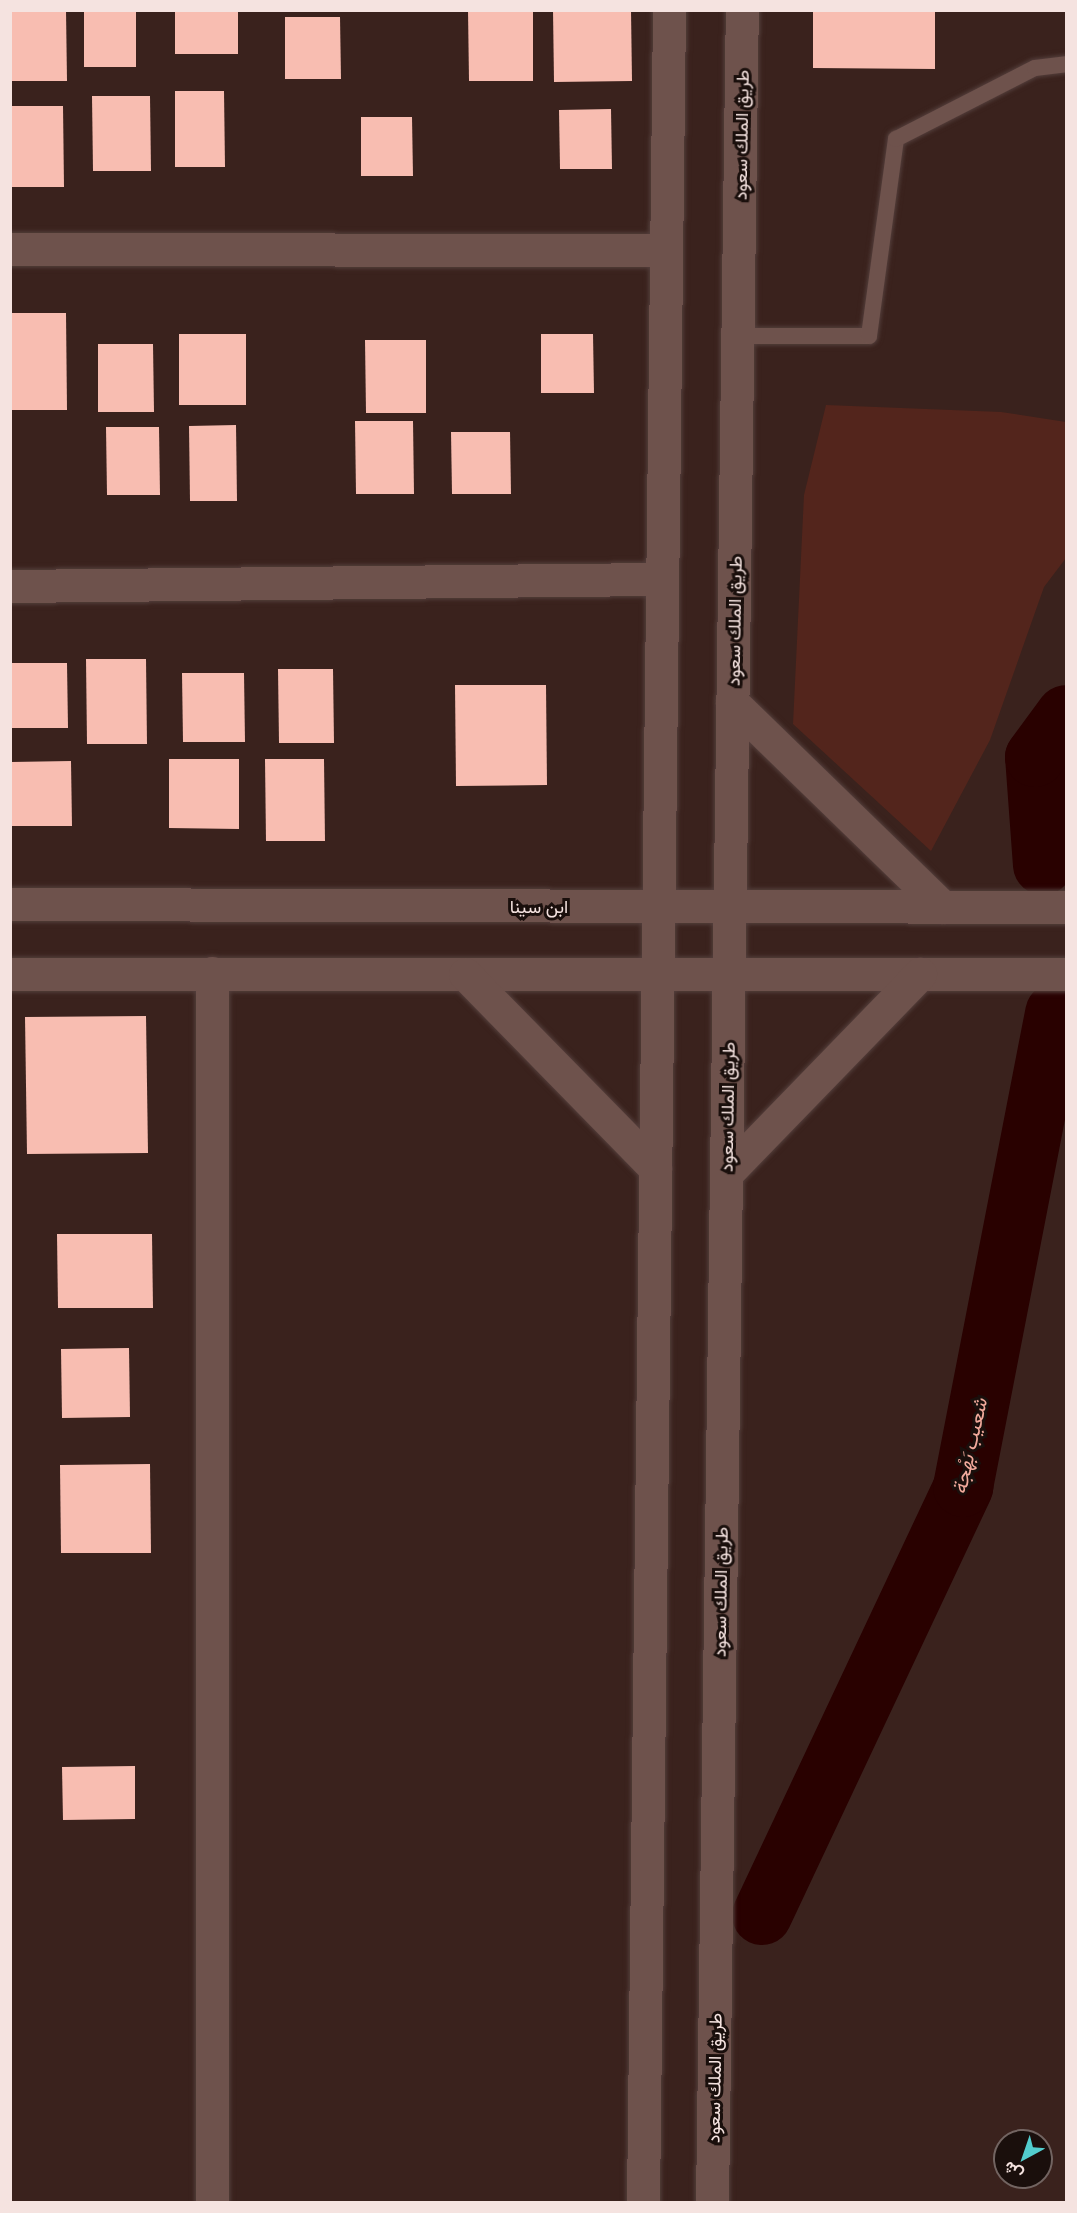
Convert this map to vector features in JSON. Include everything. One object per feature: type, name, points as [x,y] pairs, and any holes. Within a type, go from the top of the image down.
[{"type":"street","points":[[643,2202],[669,10]]},
{"type":"street","name":"طريق الملك سعود","points":[[712,2202],[742,10]]},
{"type":"street","points":[[10,249],[666,250]]},
{"type":"street","points":[[10,586],[662,579]]},
{"type":"street","points":[[732,702],[943,907]]},
{"type":"street","name":"ابن سينا","points":[[10,904],[1066,907]]},
{"type":"street","points":[[212,973],[212,2202]]},
{"type":"street","points":[[10,974],[1066,974]]},
{"type":"street","points":[[465,974],[655,1168]]},
{"type":"street","points":[[726,1174],[920,974]]},
{"type":"lane","points":[[738,336],[869,336],[896,139],[1035,68],[1066,64]]},
{"type":"shaded area","points":[[826,405],[1001,412],[1066,422],[1066,558],[1044,587],[990,740],[931,851],[793,724],[804,495]]},
{"type":"building","points":[[10,10],[66,10],[67,81],[10,81]]},
{"type":"building","points":[[84,10],[136,10],[136,67],[84,67]]},
{"type":"building","points":[[175,10],[238,10],[238,54],[175,54]]},
{"type":"building","points":[[468,10],[533,10],[533,81],[469,81]]},
{"type":"building","points":[[553,10],[631,10],[632,81],[554,82]]},
{"type":"building","points":[[813,10],[935,10],[935,69],[813,68]]},
{"type":"building","points":[[285,17],[340,17],[341,79],[285,79]]},
{"type":"building","points":[[175,91],[224,91],[225,167],[175,167]]},
{"type":"building","points":[[92,96],[150,96],[151,171],[93,171]]},
{"type":"building","points":[[10,106],[63,106],[64,187],[10,187]]},
{"type":"building","points":[[611,109],[612,169],[560,169],[559,110]]},
{"type":"building","points":[[361,117],[412,117],[413,176],[361,176]]},
{"type":"building","points":[[10,313],[66,313],[67,410],[10,410]]},
{"type":"building","points":[[179,334],[246,334],[246,405],[179,405]]},
{"type":"building","points":[[541,334],[593,334],[594,393],[541,393]]},
{"type":"building","points":[[365,340],[426,340],[426,413],[366,413]]},
{"type":"building","points":[[98,344],[153,344],[154,412],[98,412]]},
{"type":"building","points":[[355,421],[413,421],[414,494],[356,494]]},
{"type":"building","points":[[236,425],[237,501],[190,501],[189,426]]},
{"type":"building","points":[[106,427],[159,427],[160,495],[107,495]]},
{"type":"building","points":[[451,432],[510,432],[511,494],[452,494]]},
{"type":"building","points":[[86,659],[146,659],[147,744],[87,744]]},
{"type":"building","points":[[10,663],[67,663],[68,728],[10,728]]},
{"type":"building","points":[[278,669],[333,669],[334,743],[279,743]]},
{"type":"building","points":[[182,673],[244,673],[245,742],[183,742]]},
{"type":"building","points":[[455,685],[546,685],[547,785],[456,786]]},
{"type":"building","points":[[169,759],[239,759],[239,829],[169,828]]},
{"type":"building","points":[[265,759],[324,759],[325,841],[266,841]]},
{"type":"building","points":[[71,761],[72,826],[12,826],[11,762]]},
{"type":"building","points":[[146,1016],[148,1153],[27,1154],[25,1017]]},
{"type":"building","points":[[57,1234],[152,1234],[153,1308],[58,1308]]},
{"type":"building","points":[[129,1348],[130,1417],[62,1418],[61,1349]]},
{"type":"building","points":[[150,1464],[151,1553],[61,1553],[60,1465]]},
{"type":"building","points":[[135,1766],[135,1819],[63,1820],[62,1767]]},
{"type":"waterway","name":"شعيب بَهْجة","points":[[1043,865],[1035,757],[1066,715]]},
{"type":"waterway","name":"شعيب بَهْجة","points":[[762,1915],[963,1487],[1055,1013]]}]
